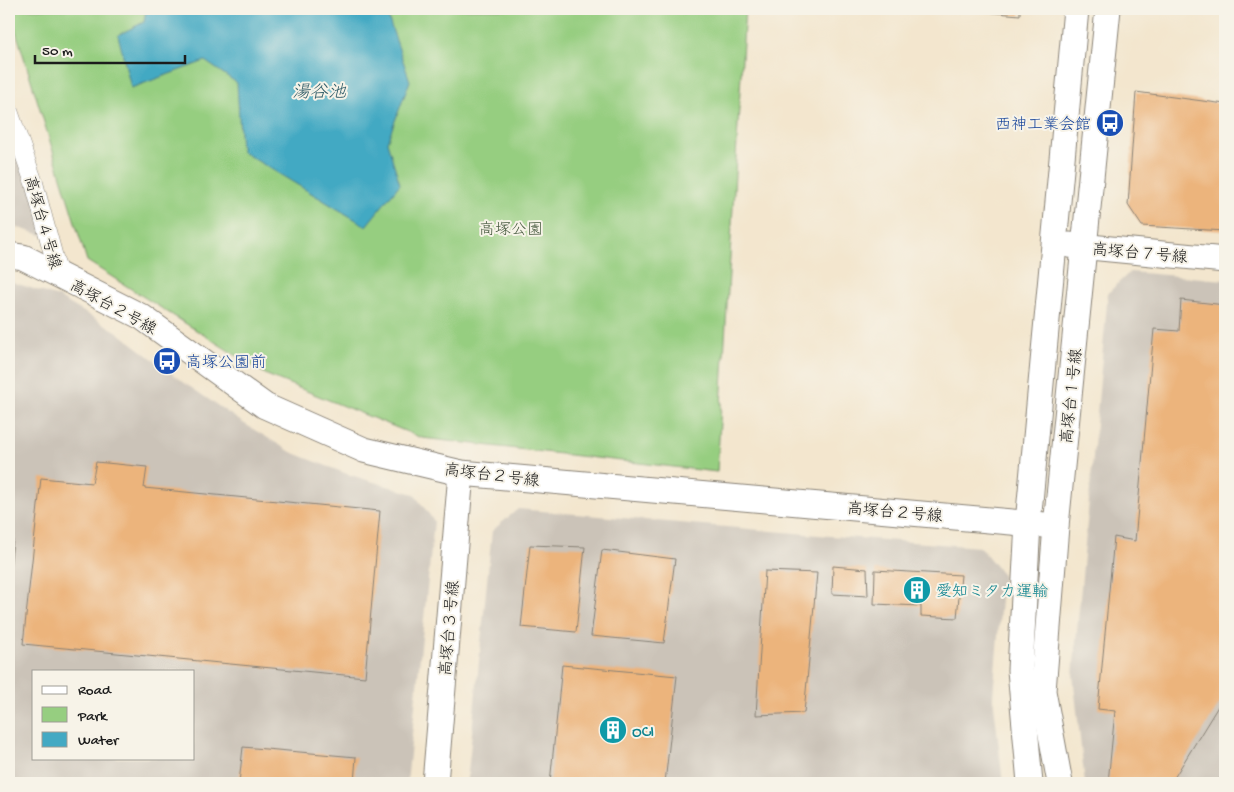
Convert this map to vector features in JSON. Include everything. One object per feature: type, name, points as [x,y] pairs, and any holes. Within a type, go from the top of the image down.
[{"type":"street","name":"高塚台１号線","points":[[1030,783],[1020,670],[1028,523],[1076,9]]},
{"type":"street","name":"高塚台１号線","points":[[1060,783],[1043,691],[1056,526],[1108,9]]},
{"type":"street","name":"高塚台４号線","points":[[9,111],[34,183],[60,276]]},
{"type":"street","name":"高塚台７号線","points":[[1054,243],[1085,248],[1225,260]]},
{"type":"street","name":"高塚台２号線","points":[[9,255],[23,258],[142,318],[265,406],[364,450],[461,474],[1056,526]]},
{"type":"street","name":"高塚台３号線","points":[[436,783],[461,474]]},
{"type":"shaded area","points":[[9,102],[57,228],[48,237],[9,225]]},
{"type":"shaded area","points":[[1130,272],[1225,280],[1225,783],[1085,783],[1073,675],[1108,293]]},
{"type":"shaded area","points":[[9,281],[58,297],[116,331],[183,382],[243,423],[291,452],[347,474],[414,494],[434,521],[407,783],[9,783]]},
{"type":"shaded area","points":[[518,509],[980,547],[1003,575],[993,696],[1003,783],[467,783],[492,531]]},
{"type":"green space","name":"高塚公園","points":[[9,9],[745,9],[717,472],[422,438],[267,375],[87,261]]},
{"type":"water","name":"湯谷池","points":[[146,9],[383,9],[388,17],[410,81],[387,142],[400,184],[366,226],[241,151],[237,83],[205,61],[131,88],[118,35],[144,22]]},
{"type":"building","points":[[1020,9],[1020,15],[961,10]]},
{"type":"building","points":[[1136,92],[1225,104],[1225,231],[1142,226],[1128,205]]},
{"type":"building","points":[[1181,300],[1225,305],[1225,695],[1171,783],[1108,783],[1115,711],[1098,709],[1114,537],[1135,541],[1154,329],[1179,331]]},
{"type":"building","points":[[96,462],[147,467],[144,488],[380,511],[365,677],[23,644],[41,478],[92,483]]},
{"type":"building","points":[[9,540],[13,540],[10,569],[9,569]]},
{"type":"building","points":[[530,545],[585,547],[576,632],[521,627]]},
{"type":"building","points":[[602,550],[675,559],[664,643],[591,636]]},
{"type":"building","points":[[833,566],[867,569],[868,596],[832,594]]},
{"type":"building","name":"愛知ミタカ運輸","points":[[875,570],[961,575],[957,618],[921,616],[921,606],[874,604]]},
{"type":"building","points":[[765,571],[817,573],[804,713],[756,715]]},
{"type":"building","name":"OCI","points":[[562,665],[677,676],[665,783],[550,783]]},
{"type":"building","points":[[243,747],[356,757],[354,783],[239,783]]},
{"type":"building","points":[[1225,770],[1225,783],[1217,783]]},
{"type":"place","name":"西神工業会館","points":[[1110,123]]},
{"type":"place","name":"高塚公園前","points":[[167,361]]},
{"type":"place","name":"愛知ミタカ運輸","points":[[917,590]]},
{"type":"place","name":"OCI","points":[[613,730]]}]
